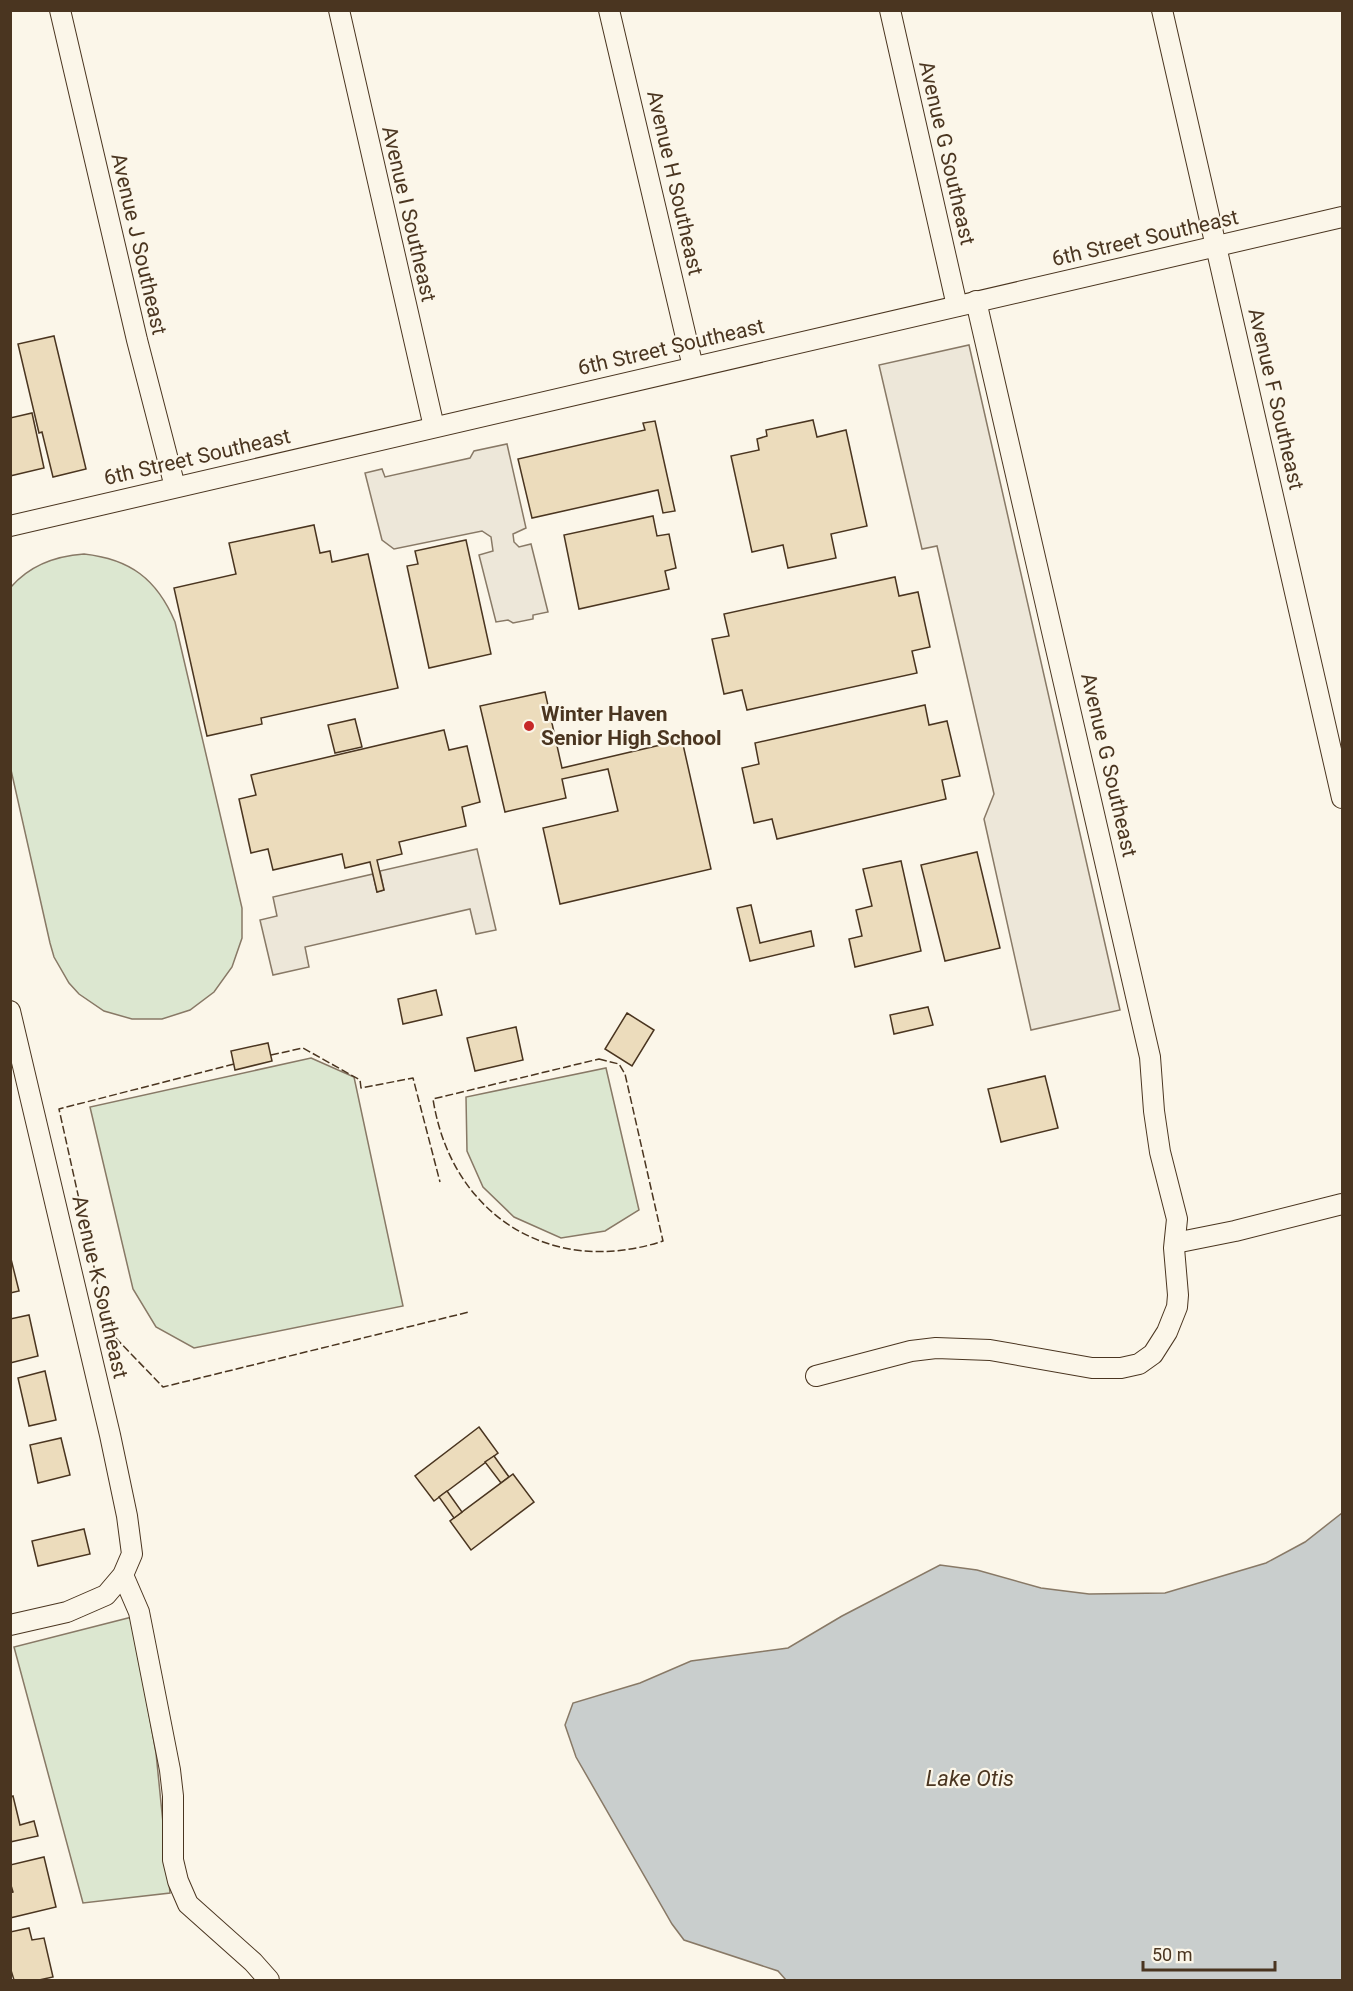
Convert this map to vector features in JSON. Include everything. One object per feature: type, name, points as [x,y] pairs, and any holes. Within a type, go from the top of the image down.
[{"type":"street","name":"Avenue J Southeast","points":[[60,10],[137,340],[175,487]]},
{"type":"street","name":"Avenue I Southeast","points":[[339,10],[434,427]]},
{"type":"street","name":"Avenue H Southeast","points":[[609,10],[693,367]]},
{"type":"street","name":"Avenue G Southeast","points":[[816,1376],[911,1351],[936,1348],[990,1350],[1092,1368],[1121,1368],[1139,1364],[1153,1354],[1167,1332],[1177,1307],[1175,1242],[1177,1219],[1160,1152],[1150,1057],[1139,1003],[966,303],[890,10]]},
{"type":"street","name":"Avenue F Southeast","points":[[1162,10],[1342,798]]},
{"type":"street","name":"6th Street Southeast","points":[[10,526],[1342,217]]},
{"type":"street","name":"Avenue K Southeast","points":[[10,1011],[16,1065],[110,1436],[127,1516],[132,1554],[123,1575]]},
{"type":"street","points":[[1175,1242],[1235,1231],[1342,1204]]},
{"type":"street","points":[[10,1625],[67,1612],[106,1595],[123,1575],[139,1612],[170,1770],[173,1796],[173,1860],[178,1881],[188,1904],[253,1962],[269,1980]]},
{"type":"green space","points":[[84,554],[115,561],[140,574],[160,594],[175,622],[242,908],[242,938],[232,967],[214,992],[190,1010],[162,1019],[132,1019],[104,1011],[79,994],[69,983],[54,957],[50,943],[11,770],[11,587],[35,567],[63,557]]},
{"type":"green space","points":[[311,1058],[354,1077],[403,1306],[194,1348],[156,1327],[133,1289],[90,1107]]},
{"type":"green space","points":[[606,1068],[639,1210],[605,1231],[561,1238],[514,1217],[483,1187],[467,1151],[466,1097]]},
{"type":"green space","points":[[132,1617],[156,1753],[170,1893],[83,1903],[14,1647]]},
{"type":"shaded area","points":[[969,345],[1120,1010],[1031,1030],[984,819],[994,794],[937,546],[922,549],[879,365]]},
{"type":"shaded area","points":[[507,444],[526,528],[513,534],[514,542],[519,547],[531,544],[548,612],[533,615],[533,619],[513,623],[508,620],[496,622],[479,555],[493,551],[491,537],[482,531],[394,549],[382,540],[365,473],[382,469],[385,477],[470,458],[474,451]]},
{"type":"shaded area","points":[[477,849],[496,930],[476,934],[470,909],[305,947],[309,967],[273,975],[260,920],[277,916],[273,897],[373,874],[377,892],[384,890],[380,871]]},
{"type":"water","name":"Lake Otis","points":[[1342,1513],[1342,1980],[786,1980],[778,1971],[684,1940],[672,1924],[576,1757],[565,1725],[573,1703],[640,1683],[691,1661],[788,1648],[842,1616],[940,1565],[977,1570],[1041,1588],[1089,1594],[1165,1593],[1266,1563],[1305,1542]]},
{"type":"building","points":[[54,336],[86,469],[53,477],[42,432],[39,433],[18,344]]},
{"type":"building","points":[[32,413],[44,468],[10,476],[10,418]]},
{"type":"building","points":[[813,420],[817,437],[846,430],[867,526],[831,534],[836,558],[788,568],[783,545],[752,552],[731,456],[759,450],[757,439],[767,436],[766,430]]},
{"type":"building","points":[[655,421],[675,511],[663,513],[658,490],[532,518],[518,459],[645,430],[643,423]]},
{"type":"building","points":[[653,516],[657,536],[669,534],[676,568],[665,571],[669,589],[579,609],[564,535]]},
{"type":"building","points":[[314,525],[320,553],[330,551],[332,562],[368,554],[398,688],[261,718],[262,724],[207,736],[174,588],[236,574],[229,543]]},
{"type":"building","points":[[466,540],[491,654],[429,668],[407,566],[418,564],[415,551]]},
{"type":"building","points":[[895,577],[899,596],[918,592],[930,647],[912,651],[917,673],[747,710],[742,690],[724,694],[712,639],[729,636],[724,614]]},
{"type":"building","points":[[545,692],[562,768],[682,740],[711,869],[560,904],[543,828],[618,811],[608,769],[562,779],[566,798],[505,812],[480,706]]},
{"type":"building","points":[[925,705],[929,725],[947,721],[960,776],[942,780],[946,799],[777,839],[772,819],[754,823],[742,768],[759,764],[755,743]]},
{"type":"building","points":[[355,719],[362,747],[335,753],[328,725]]},
{"type":"building","points":[[444,730],[449,750],[467,746],[480,802],[462,807],[466,826],[399,842],[402,854],[377,860],[384,890],[377,892],[370,862],[345,868],[342,854],[273,870],[268,849],[251,853],[239,799],[256,795],[251,775]]},
{"type":"building","points":[[977,852],[1000,948],[945,961],[921,865]]},
{"type":"building","points":[[901,861],[921,951],[855,967],[849,939],[862,936],[856,910],[872,906],[863,869]]},
{"type":"building","points":[[751,905],[760,943],[811,931],[814,946],[750,961],[737,908]]},
{"type":"building","points":[[436,990],[442,1015],[403,1024],[398,999]]},
{"type":"building","points":[[928,1007],[933,1025],[894,1034],[890,1015]]},
{"type":"building","points":[[627,1013],[654,1030],[632,1066],[605,1049]]},
{"type":"building","points":[[516,1027],[523,1060],[475,1071],[467,1038]]},
{"type":"building","points":[[268,1043],[272,1061],[235,1070],[231,1051]]},
{"type":"building","points":[[1045,1076],[1058,1128],[1001,1142],[988,1089]]},
{"type":"building","points":[[10,1255],[19,1291],[10,1293]]},
{"type":"building","points":[[29,1315],[38,1356],[10,1363],[10,1319]]},
{"type":"building","points":[[45,1371],[56,1420],[29,1426],[18,1378]]},
{"type":"building","points":[[479,1427],[498,1453],[434,1501],[415,1476]]},
{"type":"building","points":[[61,1438],[70,1475],[38,1483],[30,1445]]},
{"type":"building","points":[[494,1456],[509,1477],[501,1483],[485,1462]]},
{"type":"building","points":[[513,1474],[534,1502],[471,1550],[450,1521]]},
{"type":"building","points":[[447,1491],[462,1512],[454,1518],[439,1497]]},
{"type":"building","points":[[84,1529],[90,1554],[38,1566],[32,1541]]},
{"type":"building","points":[[13,1796],[20,1825],[34,1821],[38,1836],[10,1842],[10,1797]]},
{"type":"building","points":[[44,1857],[56,1907],[10,1918],[10,1893],[13,1892],[10,1882],[10,1865]]},
{"type":"building","points":[[29,1928],[32,1940],[44,1938],[53,1977],[39,1980],[14,1980],[10,1967],[10,1932]]},
{"type":"fence","points":[[271,1055],[303,1048],[360,1080],[361,1088],[413,1078],[440,1182]]},
{"type":"fence","points":[[599,1059],[619,1064],[625,1074],[663,1241],[622,1250],[582,1251],[546,1243],[513,1227],[484,1205],[461,1175],[443,1140],[433,1099],[599,1059]]},
{"type":"fence","points":[[234,1064],[59,1109],[108,1330],[163,1387],[469,1312]]},
{"type":"place","name":"Winter Haven Senior High School","points":[[529,726]]}]
